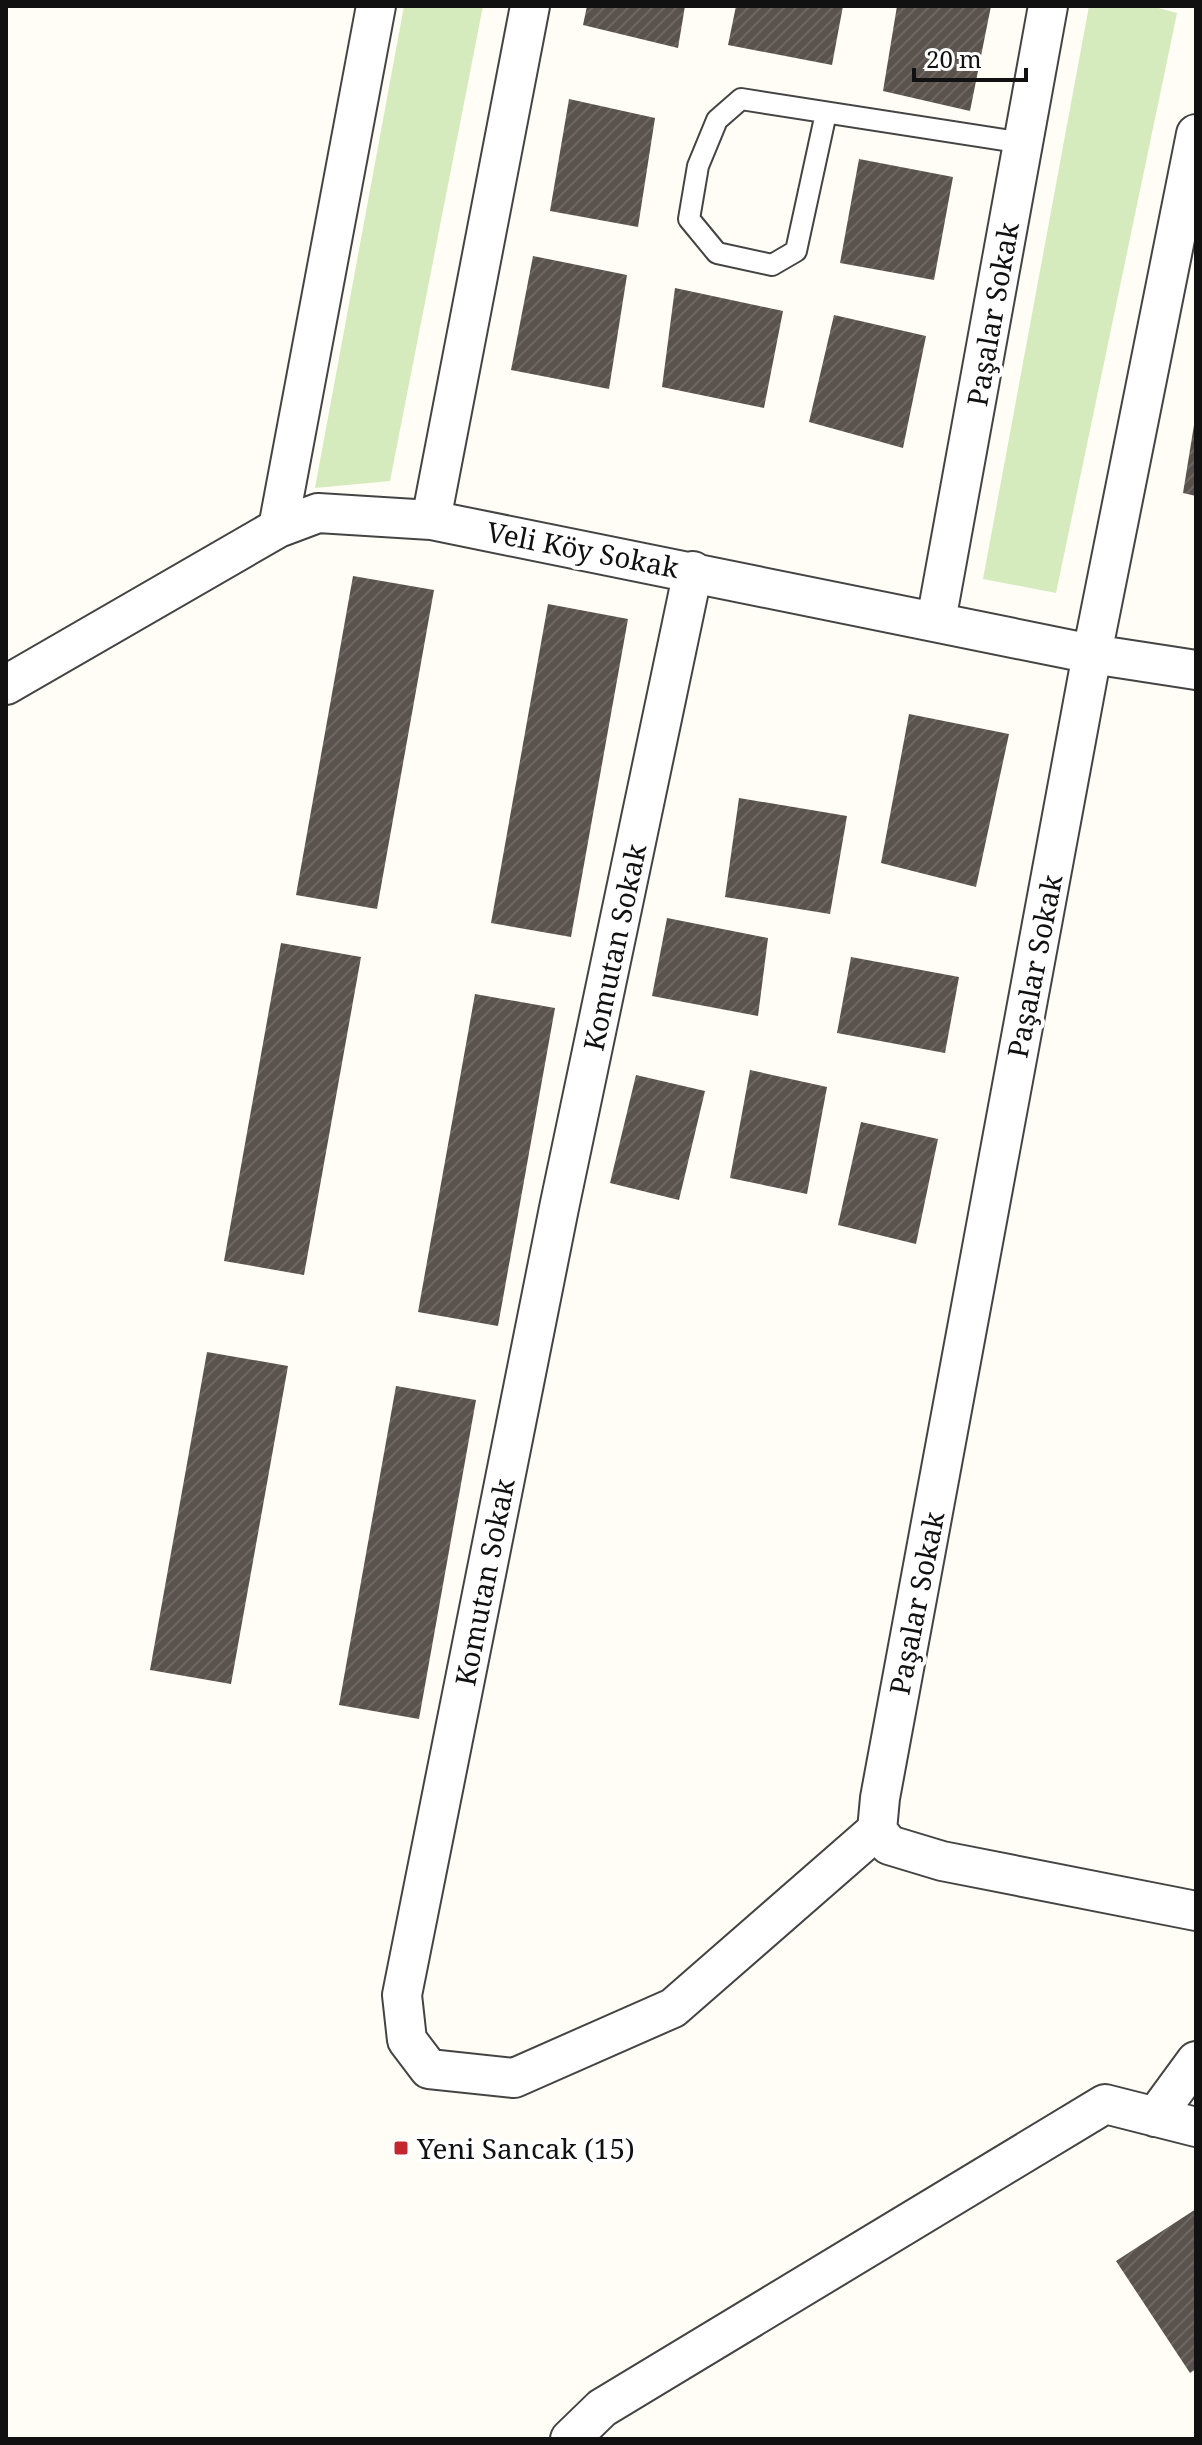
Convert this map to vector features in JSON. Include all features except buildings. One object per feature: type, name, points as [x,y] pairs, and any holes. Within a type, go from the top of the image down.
[{"type":"street","points":[[278,528],[376,6]]},
{"type":"street","points":[[431,520],[530,6]]},
{"type":"street","name":"Paşalar Sokak","points":[[936,621],[1048,6]]},
{"type":"street","name":"Paşalar Sokak","points":[[878,1814],[1092,654],[1196,134]]},
{"type":"street","name":"Veli Köy Sokak","points":[[6,685],[278,528],[318,513],[431,520],[1092,654],[1196,670]]},
{"type":"street","name":"Komutan Sokak","points":[[693,571],[556,1224],[402,1995],[407,2040],[429,2069],[514,2078],[673,2008],[878,1814]]},
{"type":"street","points":[[878,1814],[889,1845],[942,1861],[1196,1911]]},
{"type":"street","points":[[1155,2117],[1196,2061]]},
{"type":"street","points":[[570,2439],[602,2408],[1057,2130],[1105,2104],[1196,2127]]},
{"type":"lane","points":[[826,113],[796,251],[772,265],[717,253],[689,219],[698,166],[717,120],[741,99],[1023,143]]},
{"type":"green space","points":[[404,6],[483,6],[390,481],[315,488]]},
{"type":"green space","points":[[1089,6],[1151,6],[1177,13],[1056,593],[983,579]]},
{"type":"place","name":"Yeni Sancak (15)","points":[[401,2148]]}]
